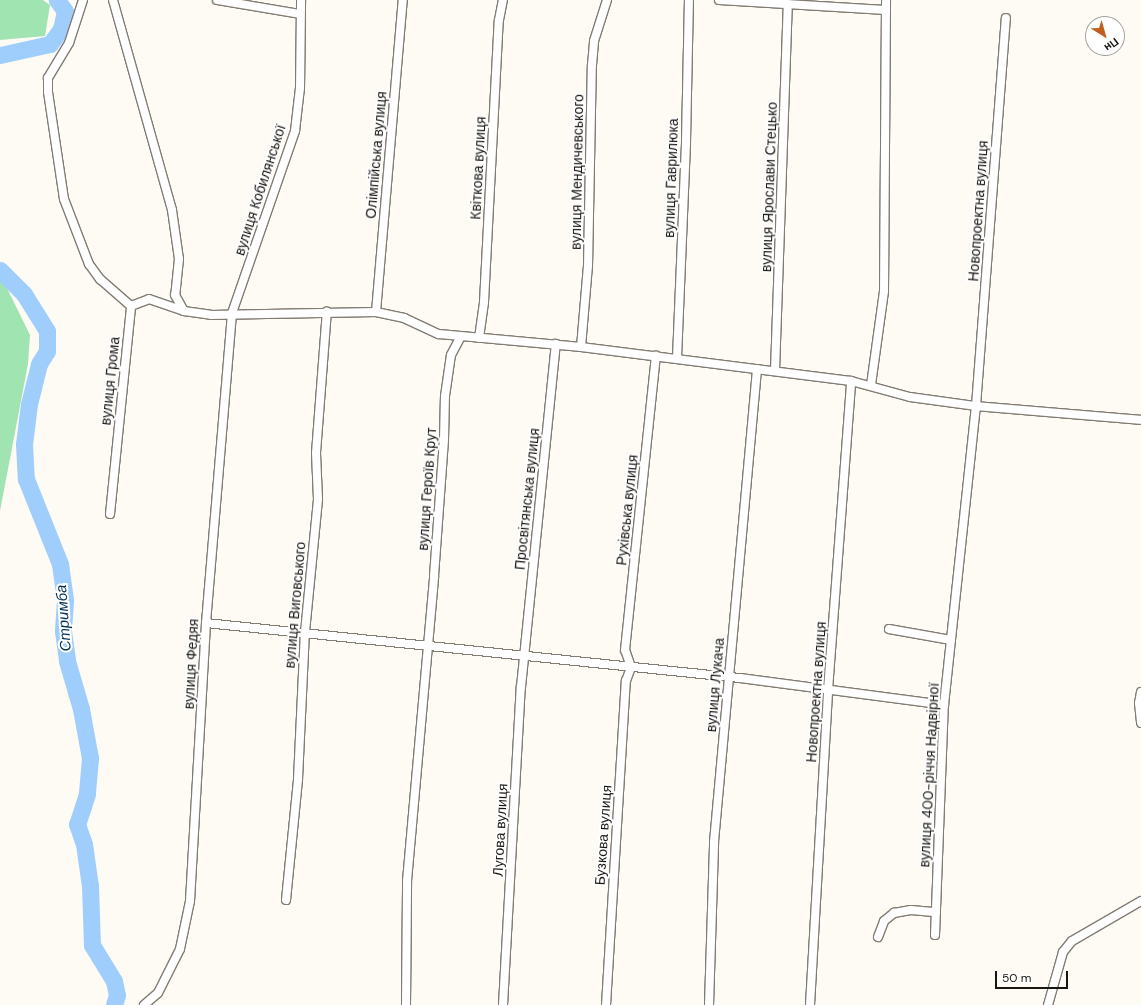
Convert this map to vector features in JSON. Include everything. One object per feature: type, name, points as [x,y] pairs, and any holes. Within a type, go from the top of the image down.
[{"type":"street","points":[[82,0],[69,43],[48,78],[48,92],[64,199],[89,264],[100,279],[131,306],[149,299],[184,311],[211,315],[232,313],[270,316],[327,311],[376,312],[404,318],[440,334],[556,344],[757,368],[851,381],[871,385],[910,397],[976,406],[1141,420]]},
{"type":"street","points":[[113,0],[172,210],[179,259],[175,295],[184,311]]},
{"type":"street","points":[[217,0],[300,14]]},
{"type":"street","name":"вулиця Кобилянської","points":[[232,313],[295,131],[300,88],[301,0]]},
{"type":"street","name":"Олімпійська вулиця","points":[[376,312],[403,0]]},
{"type":"street","name":"Квіткова вулиця","points":[[479,338],[484,302],[498,34],[502,0]]},
{"type":"street","name":"вулиця Мендичевського","points":[[581,347],[588,266],[592,65],[594,41],[607,0]]},
{"type":"street","name":"вулиця Гаврилюка","points":[[677,358],[686,141],[689,0]]},
{"type":"street","points":[[719,0],[886,10]]},
{"type":"street","points":[[871,385],[884,291],[886,0]]},
{"type":"street","name":"вулиця Ярослави Стецько","points":[[775,371],[788,4]]},
{"type":"street","name":"Новопроектна вулиця","points":[[976,406],[1006,18]]},
{"type":"street","name":"вулиця Грома","points":[[110,514],[131,306]]},
{"type":"street","name":"вулиця Виговського","points":[[286,900],[298,780],[304,632],[318,499],[316,452],[327,311]]},
{"type":"street","name":"вулиця Федяя","points":[[144,1005],[158,993],[180,949],[190,901],[206,623],[232,313]]},
{"type":"street","name":"вулиця Героїв Крут","points":[[406,1005],[407,881],[428,646],[444,438],[445,396],[451,355],[461,336]]},
{"type":"street","name":"Просвітянська вулиця","points":[[524,657],[556,344]]},
{"type":"street","name":"Рухівська вулиця","points":[[631,667],[625,650],[656,356]]},
{"type":"street","name":"вулиця Лукача","points":[[709,1005],[714,842],[757,368]]},
{"type":"street","name":"Новопроектна вулиця","points":[[810,1005],[828,690],[851,381]]},
{"type":"street","name":"вулиця 400-річчя Надвірної","points":[[935,935],[944,705],[976,406]]},
{"type":"street","points":[[206,623],[631,667],[944,705]]},
{"type":"street","points":[[889,629],[951,640]]},
{"type":"street","name":"Лугова вулиця","points":[[503,1005],[524,657]]},
{"type":"street","name":"Бузкова вулиця","points":[[606,1005],[626,681],[631,667]]},
{"type":"street","points":[[1141,692],[1139,703],[1141,723]]},
{"type":"street","points":[[1048,1005],[1063,952],[1072,941],[1141,901]]},
{"type":"street","points":[[878,937],[884,921],[894,913],[911,910],[936,912]]},
{"type":"green space","points":[[0,0],[43,0],[50,5],[45,36],[0,40]]},
{"type":"green space","points":[[0,274],[30,335],[28,364],[0,511]]},
{"type":"waterway","name":"Стримба","points":[[0,55],[50,44],[61,29],[65,11],[57,0]]},
{"type":"waterway","name":"Стримба","points":[[0,270],[24,294],[47,331],[47,351],[39,364],[29,404],[24,444],[26,479],[60,564],[65,601],[63,631],[67,661],[81,709],[90,758],[87,794],[77,824],[84,844],[90,886],[92,945],[114,981],[117,995],[114,1005]]}]
